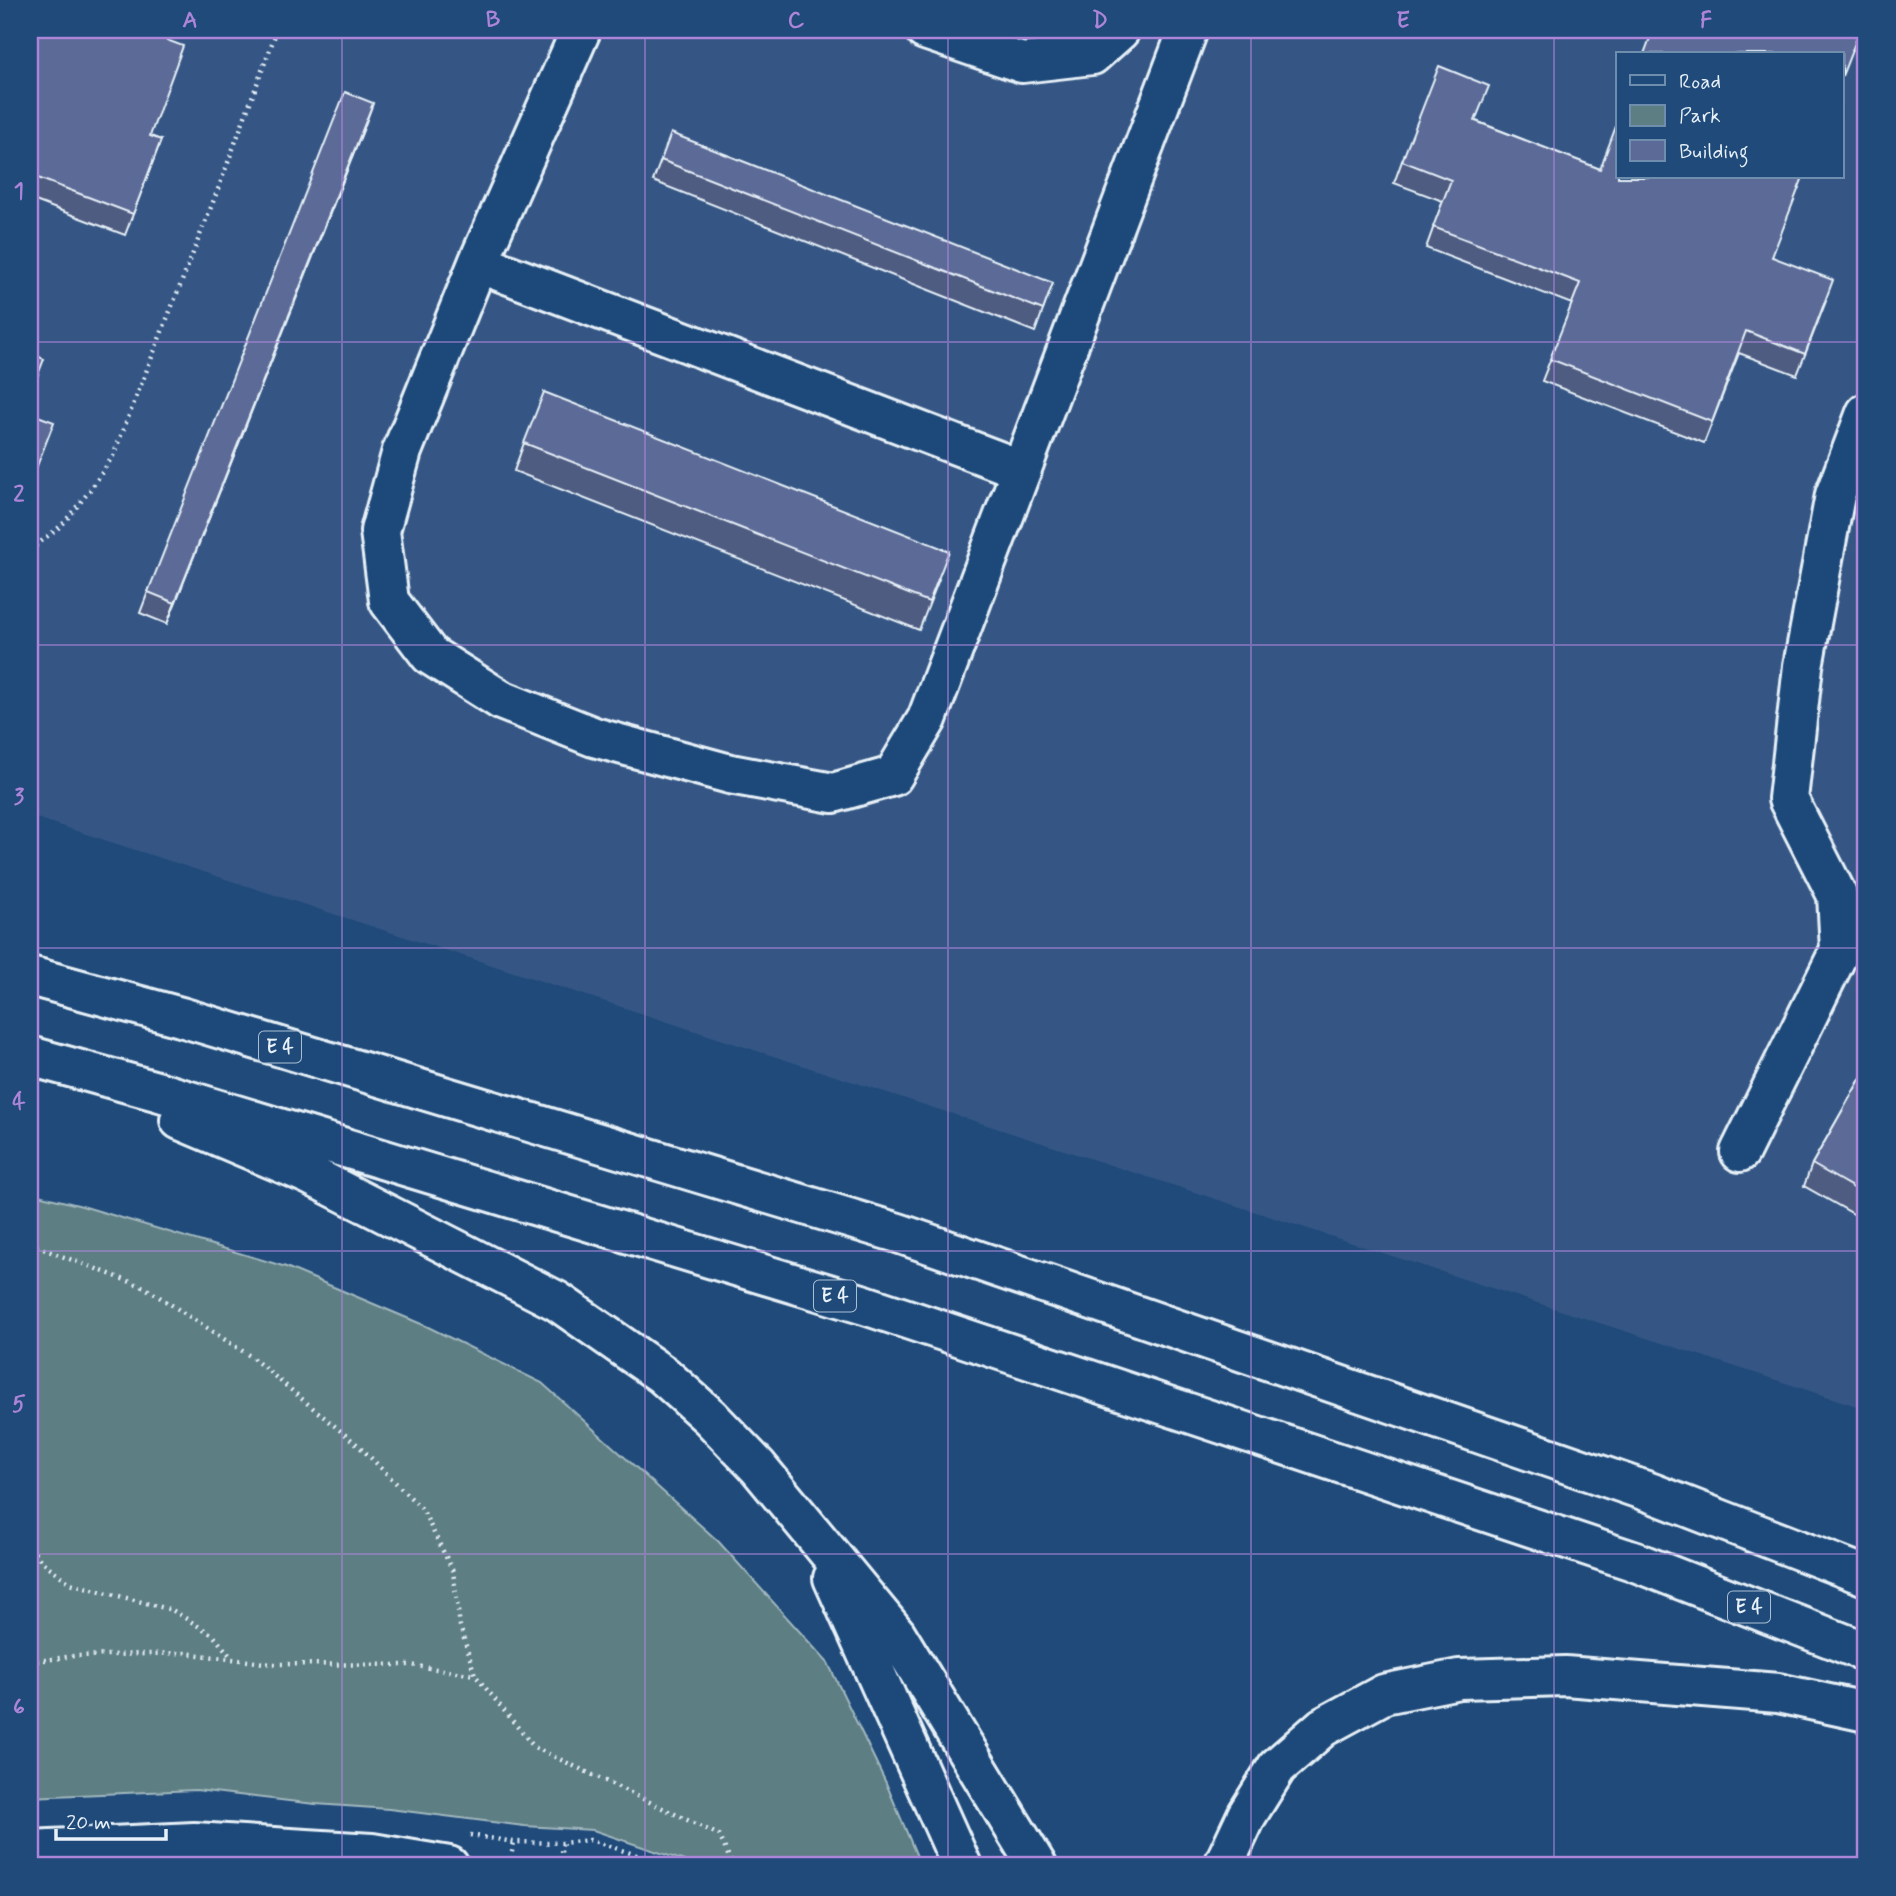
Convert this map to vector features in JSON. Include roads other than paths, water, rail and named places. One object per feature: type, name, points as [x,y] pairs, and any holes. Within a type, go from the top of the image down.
[{"type":"main road","points":[[581,30],[478,263],[402,451],[380,531],[389,601],[430,655],[501,700],[594,737],[730,774],[833,793],[893,776],[927,719],[1188,30]]},
{"type":"main road","points":[[925,30],[1022,63],[1092,55],[1119,30]]},
{"type":"main road","points":[[478,263],[1022,470]]},
{"type":"main road","points":[[1740,1152],[1840,950],[1837,895],[1788,799],[1803,666],[1835,495],[1866,413]]},
{"type":"main road","name":"E 4","points":[[30,976],[181,1017],[898,1233],[1652,1493],[1866,1576]]},
{"type":"main road","points":[[30,1056],[308,1174],[557,1301],[663,1375],[710,1417],[758,1466],[896,1634],[1038,1866]]},
{"type":"main road","name":"E 4","points":[[30,1056],[160,1091],[865,1305],[1633,1562],[1866,1652]]},
{"type":"main road","points":[[1652,1493],[1866,1555]]},
{"type":"main road","points":[[814,1535],[962,1866]]},
{"type":"main road","points":[[1223,1866],[1247,1815],[1277,1768],[1323,1727],[1384,1694],[1459,1679],[1565,1676],[1778,1693],[1866,1712]]},
{"type":"main road","points":[[30,1850],[194,1842],[372,1853],[449,1866]]}]
